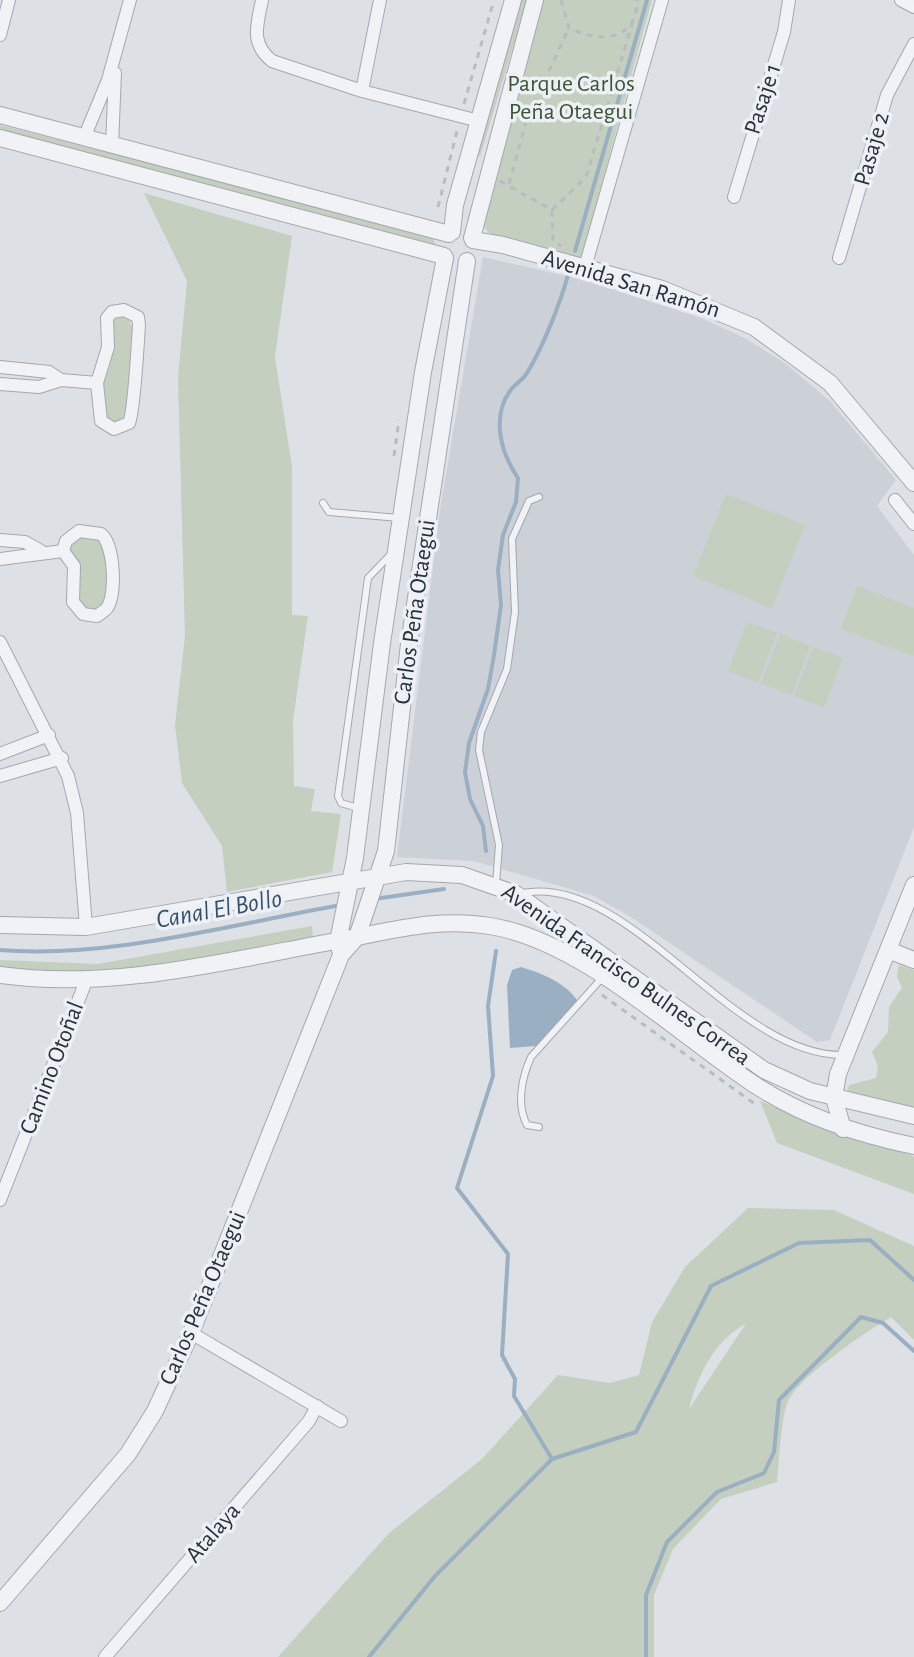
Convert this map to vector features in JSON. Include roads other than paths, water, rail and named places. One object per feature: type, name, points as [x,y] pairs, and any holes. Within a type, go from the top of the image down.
[{"type":"street","points":[[0,35],[9,0]]},
{"type":"street","points":[[84,138],[117,50],[130,0]]},
{"type":"street","points":[[262,0],[255,38],[261,52],[272,61],[362,91],[479,121]]},
{"type":"street","points":[[362,91],[380,0]]},
{"type":"street","points":[[445,257],[442,244],[450,233],[455,205],[513,0]]},
{"type":"street","points":[[0,138],[445,257],[454,263],[467,261],[474,252],[472,239],[492,156],[535,0]]},
{"type":"street","points":[[585,267],[662,0]]},
{"type":"street","name":"Pasaje 1","points":[[734,197],[784,32],[789,0]]},
{"type":"street","points":[[901,0],[914,7]]},
{"type":"street","name":"Pasaje 2","points":[[839,258],[887,95],[914,44]]},
{"type":"street","points":[[112,146],[117,50]]},
{"type":"street","points":[[0,115],[450,233],[464,232],[472,239]]},
{"type":"street","points":[[470,153],[479,163],[492,156]]},
{"type":"street","name":"Avenida San Ramón","points":[[472,239],[585,267],[694,300],[754,327],[830,383],[914,483]]},
{"type":"street","name":"Carlos Peña Otaegui","points":[[0,1603],[128,1454],[155,1411],[191,1333],[340,940],[350,889],[400,518],[445,257]]},
{"type":"street","name":"Carlos Peña Otaegui","points":[[340,940],[360,931],[386,851],[409,644],[467,261]]},
{"type":"street","points":[[117,311],[130,312],[138,317],[139,325],[131,394],[134,412],[129,423],[114,429],[101,421],[97,383],[108,347],[107,318],[117,311]]},
{"type":"street","points":[[0,367],[49,372],[61,380]]},
{"type":"street","points":[[0,384],[39,387],[61,380],[97,383]]},
{"type":"street","points":[[895,500],[914,524]]},
{"type":"street","points":[[79,531],[101,534],[112,548],[111,598],[107,608],[97,616],[83,614],[73,602],[74,566],[63,551],[66,541],[79,531]]},
{"type":"street","points":[[0,540],[25,542],[41,551],[63,551]]},
{"type":"street","points":[[0,559],[33,556],[41,551]]},
{"type":"street","points":[[386,612],[399,621],[414,615]]},
{"type":"street","points":[[382,643],[399,637],[409,644]]},
{"type":"street","points":[[0,642],[62,758],[77,813],[86,927]]},
{"type":"street","points":[[0,754],[49,735]]},
{"type":"street","points":[[0,776],[62,758]]},
{"type":"street","name":"Avenida Francisco Bulnes Correa","points":[[0,925],[86,927],[350,889],[435,872],[496,884],[516,894],[743,1057],[787,1081],[834,1098],[914,1116]]},
{"type":"street","points":[[843,1129],[834,1098],[846,1055],[912,897]]},
{"type":"street","name":"Avenida Francisco Bulnes Correa","points":[[360,931],[445,923],[491,926],[551,945],[598,983],[792,1107],[843,1129],[909,1147]]},
{"type":"street","points":[[0,975],[86,981],[340,940]]},
{"type":"street","points":[[888,950],[914,960]]},
{"type":"street","name":"Camino Otoñal","points":[[0,1200],[86,981]]},
{"type":"street","points":[[191,1333],[341,1421]]},
{"type":"street","name":"Atalaya","points":[[105,1657],[309,1421],[317,1406]]},
{"type":"lane","points":[[496,884],[499,845],[479,750],[481,732],[507,669],[515,612],[512,539],[529,501],[539,497]]},
{"type":"lane","points":[[323,503],[329,512],[400,518]]},
{"type":"lane","points":[[360,809],[341,803],[338,796],[368,578],[373,569],[395,551]]},
{"type":"lane","points":[[516,894],[537,890],[556,893],[598,909],[678,964],[762,1030],[801,1048],[846,1055]]},
{"type":"lane","points":[[539,1127],[527,1125],[523,1117],[525,1071],[531,1057],[598,983]]},
{"type":"water","points":[[521,967],[560,984],[578,1002],[536,1046],[510,1048],[507,985],[512,970]]},
{"type":"waterway","points":[[575,251],[647,0]]},
{"type":"waterway","points":[[486,851],[483,826],[470,799],[465,772],[469,743],[488,689],[501,605],[498,570],[503,535],[516,502],[518,478],[503,447],[501,412],[510,391],[525,375],[539,351],[568,275]]},
{"type":"waterway","name":"Canal El Bollo","points":[[374,899],[444,889]]},
{"type":"waterway","name":"Canal El Bollo","points":[[0,950],[42,951],[127,945],[341,905]]},
{"type":"waterway","points":[[496,951],[488,1006],[493,1076],[457,1188],[508,1254],[502,1355],[515,1379],[514,1396],[552,1459]]},
{"type":"waterway","points":[[369,1657],[435,1576],[552,1459],[636,1432],[711,1286],[799,1243],[870,1240],[914,1280]]},
{"type":"waterway","name":"Canal El Bollo","points":[[646,1657],[646,1595],[667,1542],[717,1492],[764,1473],[774,1452],[779,1400],[861,1317],[883,1323],[914,1351]]},
{"type":"park label","name":"Parque Carlos Peña Otaegui","points":[[571,98]]}]
